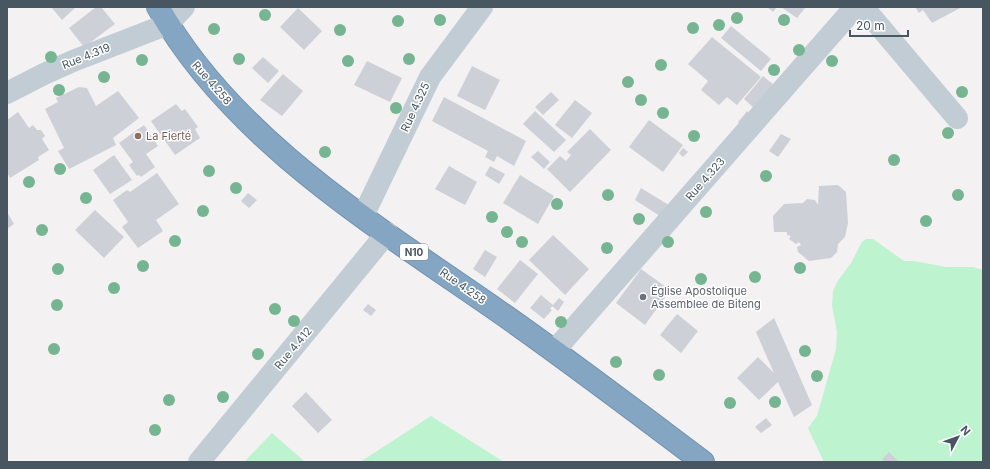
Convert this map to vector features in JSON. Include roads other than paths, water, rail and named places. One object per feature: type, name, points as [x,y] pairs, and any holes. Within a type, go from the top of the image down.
[{"type":"highway","name":"Rue 4.258","points":[[163,16],[188,55],[217,92],[281,154],[387,233],[555,350],[703,462]]},
{"type":"street","points":[[163,16],[184,7]]},
{"type":"street","name":"Rue 4.325","points":[[364,216],[430,77],[482,7]]},
{"type":"street","name":"Rue 4.323","points":[[555,350],[855,7]]},
{"type":"street","points":[[863,7],[957,118]]},
{"type":"street","name":"Rue 4.319","points":[[7,93],[163,16]]},
{"type":"street","name":"Rue 4.412","points":[[199,462],[387,233]]},
{"type":"place","name":"La Fierté","points":[[138,136]]},
{"type":"place","name":"Église Apostolique Assemblee de Biteng","points":[[643,297]]}]
